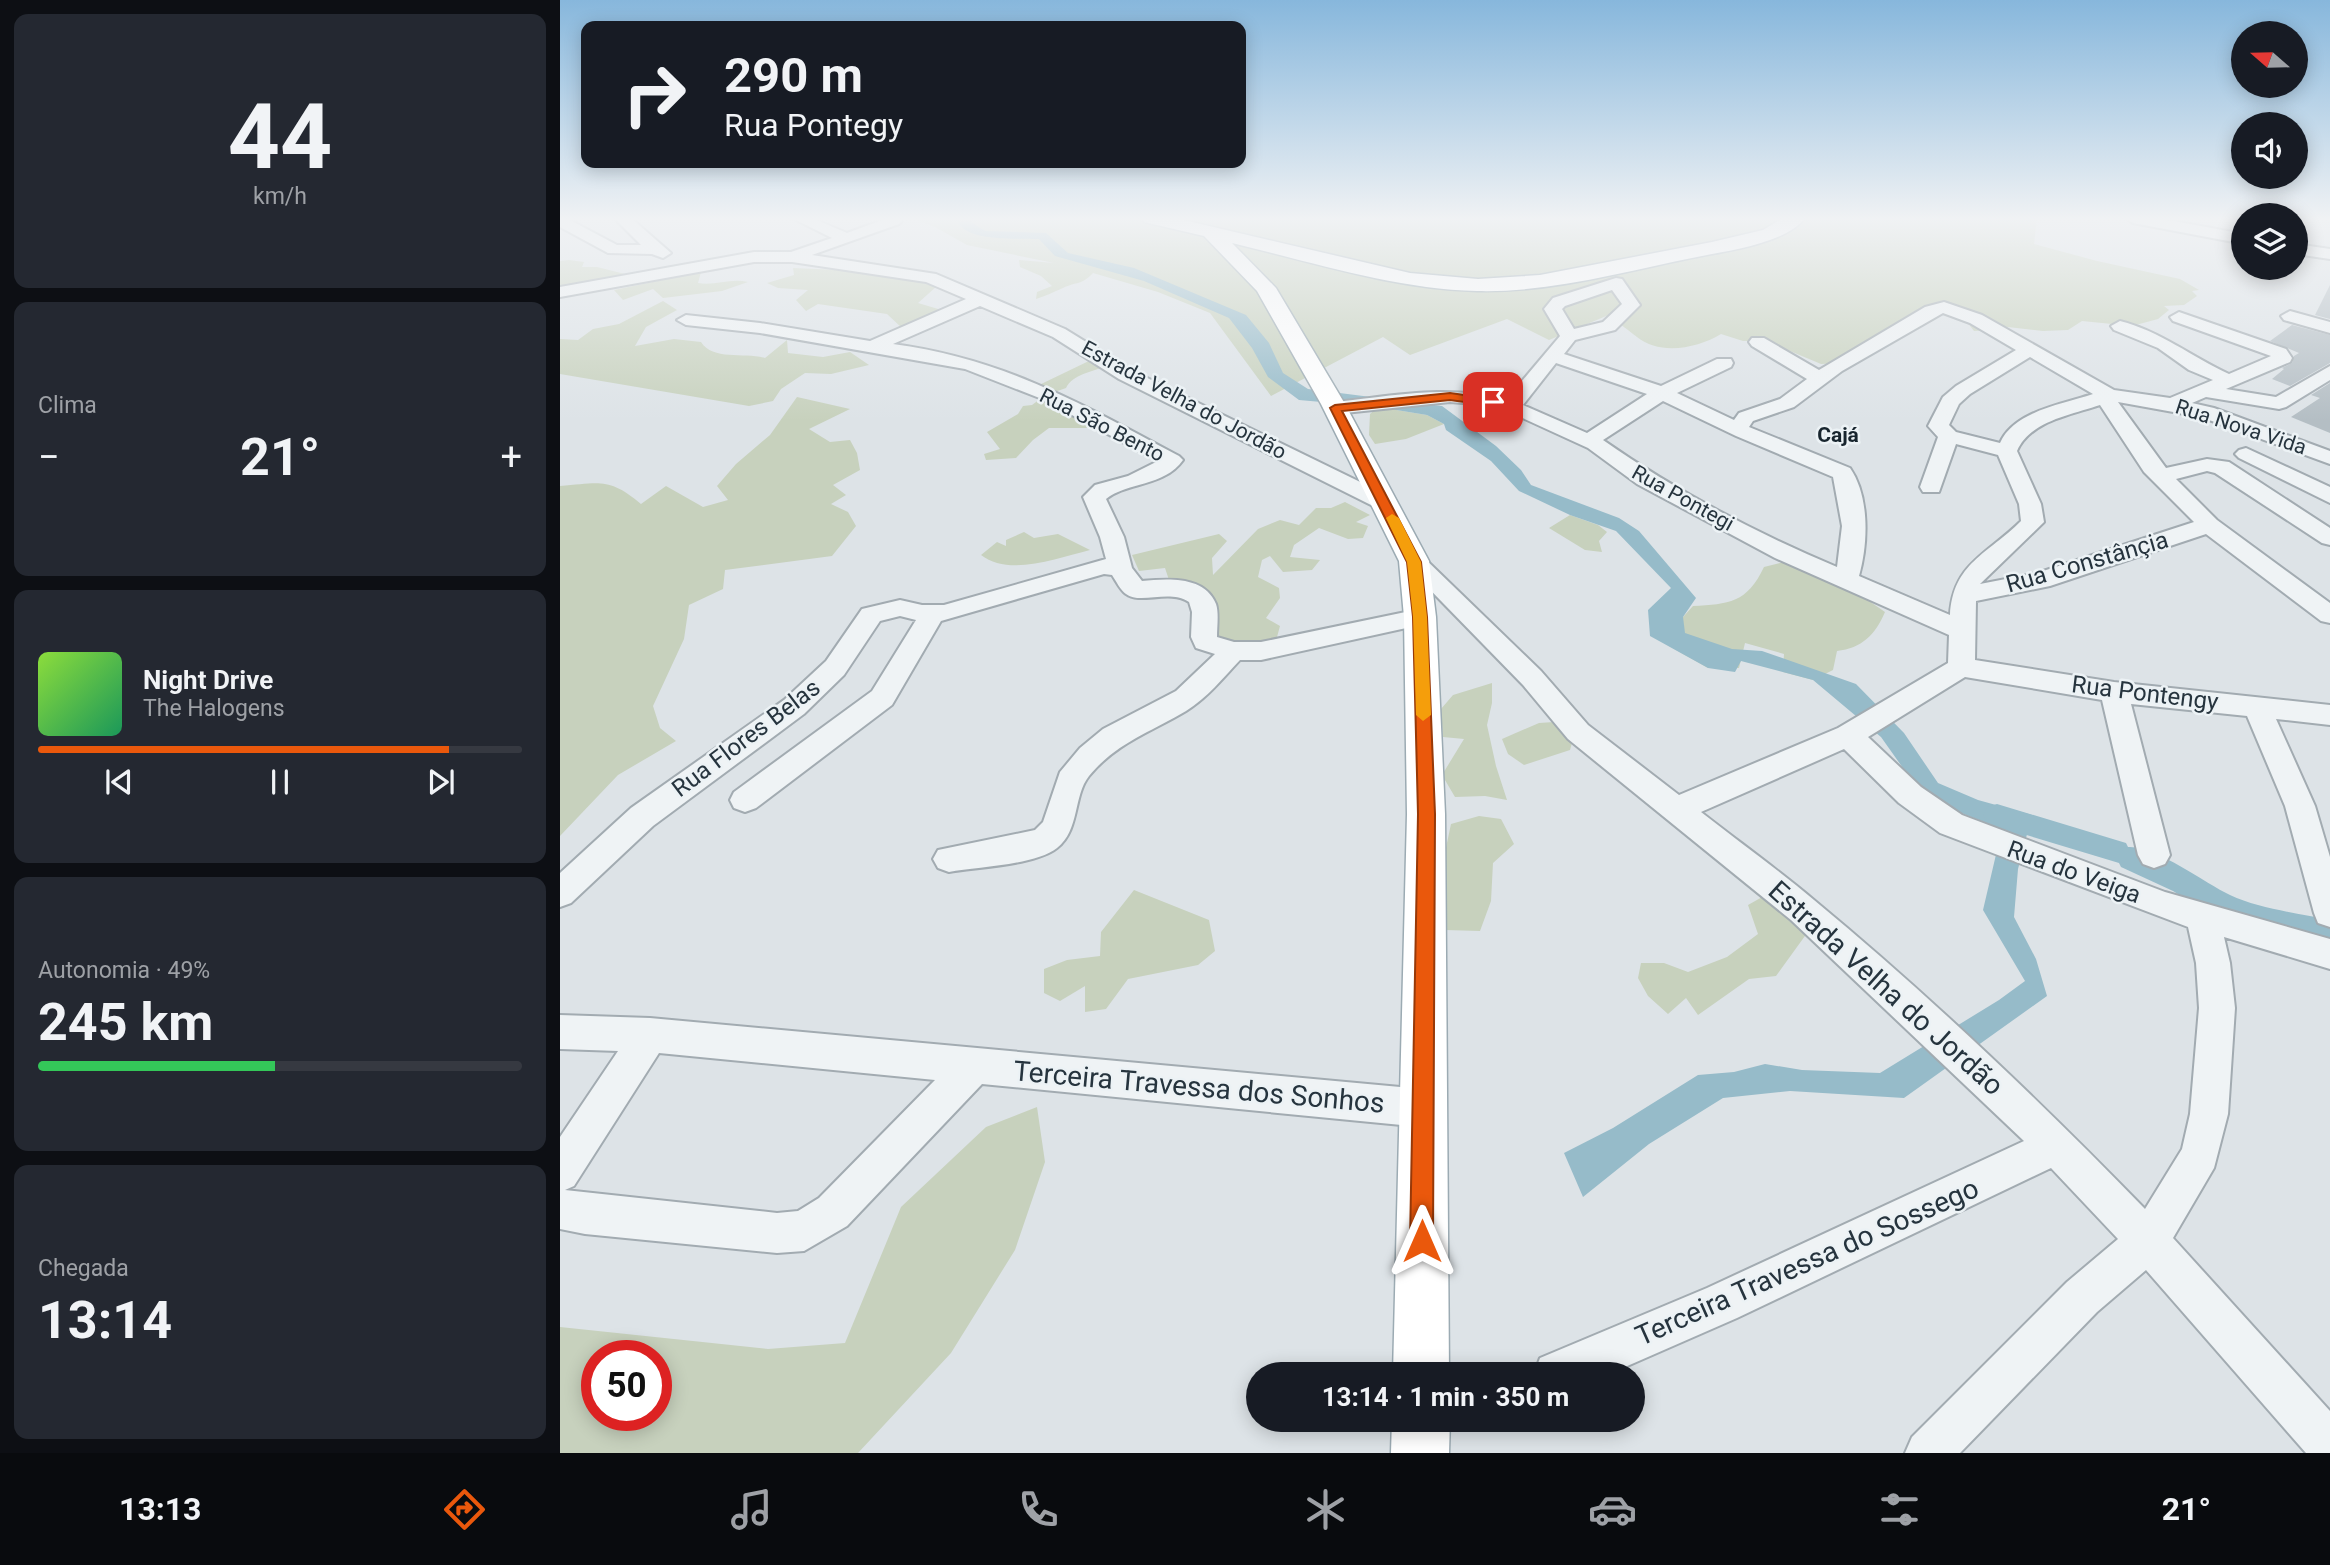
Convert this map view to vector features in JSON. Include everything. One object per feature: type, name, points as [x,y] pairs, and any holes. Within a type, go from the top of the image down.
[{"type":"main road","points":[[1282,286],[1414,562],[1420,617],[1426,814],[1421,1362]]},
{"type":"street","name":"Estrada Velha do Jordão","points":[[560,292],[592,286]]},
{"type":"street","name":"Estrada Velha do Jordão","points":[[947,286],[1059,333],[1126,375],[1385,503]]},
{"type":"street","points":[[872,347],[979,300]]},
{"type":"street","name":"Rua Nova Vida","points":[[1819,379],[1938,307],[1951,308],[1976,319],[2106,395],[2173,404],[2207,412],[2330,458]]},
{"type":"street","points":[[2290,316],[2330,328]]},
{"type":"street","points":[[2173,404],[2283,358],[2269,349],[2179,317]]},
{"type":"street","name":"Rua São Bento","points":[[686,320],[760,328],[943,357],[976,366],[1043,393],[1170,459],[1172,462],[1169,464],[1136,481],[1103,490],[1094,497],[1115,545],[1120,569]]},
{"type":"street","points":[[2120,326],[2164,344],[2196,366],[2230,381]]},
{"type":"street","points":[[1511,407],[1569,336]]},
{"type":"street","points":[[1742,432],[1738,428],[1746,417],[1787,403],[1819,379],[1758,342]]},
{"type":"street","points":[[2007,451],[1949,436],[1938,426],[1950,401],[1963,390],[2028,350]]},
{"type":"street","points":[[1553,356],[1662,393],[1742,432],[1842,473],[1851,500],[1852,563],[1846,578]]},
{"type":"street","points":[[1588,440],[1662,393],[1724,363]]},
{"type":"street","points":[[2204,391],[2279,403],[2330,372]]},
{"type":"street","points":[[2301,390],[2330,399]]},
{"type":"street","points":[[1677,809],[1855,732],[1961,667],[1965,595],[1969,579],[2021,537],[2034,522],[2030,504],[2007,451],[2014,435],[2032,422],[2072,410],[2106,395],[2161,476],[2209,525],[2330,615]]},
{"type":"street","name":"Rua Pontegi","points":[[1335,400],[1397,400],[1450,396],[1476,398],[1511,407],[1588,440],[1669,493],[1783,553],[1964,631]]},
{"type":"street","points":[[1931,486],[1949,436]]},
{"type":"street","points":[[2246,454],[2330,496]]},
{"type":"street","points":[[2161,476],[2207,465],[2221,467],[2330,538]]},
{"type":"street","name":"Rua Constânçia","points":[[1965,595],[2042,580],[2209,525]]},
{"type":"street","name":"Estrada Velha do Jordão","points":[[1414,562],[1532,678],[1578,732],[1803,909],[1922,1017],[2056,1145],[2148,1241],[2326,1447]]},
{"type":"street","name":"Rua Flores Belas","points":[[560,893],[652,809],[794,707],[835,668],[871,615],[900,608],[933,613],[959,609],[1091,569],[1110,566],[1120,569]]},
{"type":"street","points":[[1120,569],[1135,589],[1174,588],[1195,593],[1204,605],[1205,642],[1233,651],[1261,650],[1420,617]]},
{"type":"street","name":"Rua Flores Belas","points":[[745,800],[882,698],[933,613]]},
{"type":"street","points":[[949,859],[1046,841],[1057,829],[1067,784],[1095,748],[1124,728],[1181,701],[1233,651]]},
{"type":"street","name":"Rua Pontengy","points":[[1961,667],[2114,692],[2330,715]]},
{"type":"street","points":[[2114,692],[2154,855]]},
{"type":"street","points":[[2256,706],[2300,806],[2330,913]]},
{"type":"street","name":"Rua do Veiga","points":[[1855,732],[1909,795],[1951,824],[1985,839],[2203,918],[2330,954]]},
{"type":"street","points":[[1928,1453],[2082,1297],[2148,1241],[2183,1187],[2200,1154],[2209,1114],[2217,1008],[2213,962],[2203,918]]},
{"type":"street","name":"Terceira Travessa dos Sonhos","points":[[560,1032],[649,1035],[1422,1108]]},
{"type":"street","points":[[560,1172],[649,1035]]},
{"type":"street","points":[[560,1209],[585,1214],[777,1233],[804,1230],[833,1212],[975,1065]]},
{"type":"street","name":"Terceira Travessa do Sossego","points":[[1584,1362],[1721,1303],[1986,1181],[2056,1145]]},
{"type":"green space","points":[[634,286],[737,286],[722,291],[663,298],[653,289],[623,300],[614,290]]},
{"type":"green space","points":[[773,286],[936,286],[918,303],[945,311],[902,328],[887,314],[818,304],[806,311],[796,300],[808,290]]},
{"type":"green space","points":[[1052,286],[1069,286],[1036,299],[1037,292]]},
{"type":"green space","points":[[1137,286],[2192,286],[2199,290],[2192,291],[2197,296],[2184,305],[2164,306],[2169,310],[2158,319],[2132,326],[2082,321],[2068,330],[2043,331],[1999,326],[1994,330],[1974,331],[1967,322],[1939,312],[1936,319],[1846,363],[1821,364],[1766,341],[1743,341],[1721,334],[1690,346],[1657,347],[1646,343],[1610,318],[1611,314],[1549,340],[1507,319],[1410,355],[1383,337],[1271,396],[1210,313]]},
{"type":"green space","points":[[663,301],[677,310],[646,327],[635,346],[674,339],[701,342],[706,348],[721,354],[765,358],[787,340],[788,353],[823,357],[850,352],[869,365],[831,374],[805,373],[781,389],[773,401],[749,406],[560,374],[560,339],[578,340],[593,329],[619,324]]},
{"type":"green space","points":[[1093,359],[1106,366],[1078,376],[1066,388],[1052,393],[1037,386]]},
{"type":"green space","points":[[797,397],[850,409],[809,429],[830,442],[850,440],[857,453],[860,470],[833,485],[846,495],[831,504],[848,512],[856,526],[832,556],[725,570],[723,589],[689,605],[684,639],[653,706],[660,728],[676,741],[618,775],[560,836],[560,486],[612,486],[641,504],[666,486],[703,507],[728,500],[717,486],[736,464],[770,435]]},
{"type":"green space","points":[[1040,399],[1047,399],[1096,428],[1049,428],[1016,458],[986,460],[984,454],[1000,449],[987,432],[1018,414],[1023,406],[1032,405]]},
{"type":"green space","points":[[1378,407],[1427,415],[1444,424],[1406,439],[1375,444],[1369,435],[1370,414]]},
{"type":"green space","points":[[1345,502],[1370,515],[1356,522],[1368,526],[1363,538],[1348,539],[1319,528],[1294,545],[1290,557],[1320,560],[1312,570],[1283,572],[1270,556],[1262,560],[1258,577],[1279,588],[1280,598],[1266,618],[1280,626],[1277,637],[1252,646],[1223,649],[1212,636],[1218,618],[1214,601],[1170,583],[1165,568],[1139,571],[1132,555],[1219,534],[1227,541],[1212,558],[1213,575],[1258,529],[1280,520],[1299,525],[1316,508],[1331,508]]},
{"type":"green space","points":[[1570,515],[1598,525],[1607,532],[1599,541],[1602,552],[1585,550],[1549,528]]},
{"type":"green space","points":[[1024,532],[1034,538],[1058,534],[1090,550],[1049,561],[1019,565],[1005,565],[981,555],[997,542],[1006,546],[1006,540]]},
{"type":"green space","points":[[1788,561],[1840,581],[1885,612],[1867,639],[1854,647],[1837,651],[1833,670],[1813,680],[1783,672],[1784,654],[1745,643],[1739,668],[1708,668],[1669,646],[1683,617],[1693,606],[1736,599],[1751,588],[1764,567]]},
{"type":"green space","points":[[1492,683],[1492,703],[1487,725],[1507,800],[1485,796],[1455,797],[1442,775],[1464,739],[1443,737],[1441,709],[1453,695]]},
{"type":"green space","points":[[1554,722],[1574,736],[1570,750],[1524,765],[1508,754],[1502,739],[1539,723]]},
{"type":"green space","points":[[1479,816],[1501,819],[1514,844],[1493,863],[1491,901],[1480,931],[1445,930],[1444,857],[1451,824]]},
{"type":"green space","points":[[1134,890],[1209,920],[1215,951],[1198,965],[1128,979],[1106,1009],[1085,1012],[1085,986],[1060,1001],[1044,993],[1044,969],[1067,960],[1100,956],[1101,932]]},
{"type":"green space","points":[[1764,896],[1810,929],[1776,976],[1749,979],[1698,1015],[1686,998],[1668,1014],[1648,996],[1638,978],[1641,963],[1664,963],[1688,972],[1727,957],[1758,934],[1748,905]]},
{"type":"green space","points":[[1037,1107],[1045,1162],[1015,1250],[951,1353],[858,1453],[560,1453],[560,1327],[768,1349],[845,1343],[901,1207],[986,1127]]},
{"type":"water","points":[[1155,286],[1176,286],[1246,315],[1269,343],[1283,373],[1308,389],[1442,406],[1496,446],[1521,470],[1531,485],[1619,518],[1639,531],[1696,598],[1683,617],[1685,633],[1732,649],[1762,651],[1856,684],[1904,733],[1938,783],[1978,800],[2032,815],[2018,869],[2014,917],[2036,959],[2047,996],[1904,1098],[1790,1091],[1723,1098],[1649,1144],[1583,1197],[1564,1153],[1613,1128],[1698,1075],[1734,1072],[1765,1064],[1802,1070],[1880,1073],[1999,1000],[2025,981],[1983,910],[2002,829],[1933,802],[1910,778],[1881,737],[1813,680],[1741,661],[1735,672],[1708,668],[1650,636],[1648,610],[1671,588],[1616,531],[1570,515],[1519,491],[1491,461],[1446,430],[1444,424],[1427,415],[1378,407],[1299,400],[1268,377],[1252,348],[1229,318]]},
{"type":"building","points":[[2330,286],[2330,286],[2330,319],[2315,315]]},
{"type":"building","points":[[2292,325],[2330,335],[2330,363],[2290,386],[2272,379],[2284,369],[2282,368],[2292,363],[2294,356],[2299,353],[2270,341]]},
{"type":"building","points":[[2330,383],[2330,433],[2291,417],[2320,398],[2311,395]]},
{"type":"waterway","points":[[1997,815],[2116,852]]},
{"type":"waterway","points":[[2131,858],[2184,882],[2221,905],[2330,934]]},
{"type":"slow traffic","points":[[1392,518],[1414,562],[1420,617],[1423,715]]},
{"type":"district","name":"Cajá","points":[[1838,435]]},
{"type":"route","points":[[1422,1241],[1426,814],[1420,617],[1414,562],[1335,408],[1450,396],[1493,402]]}]
